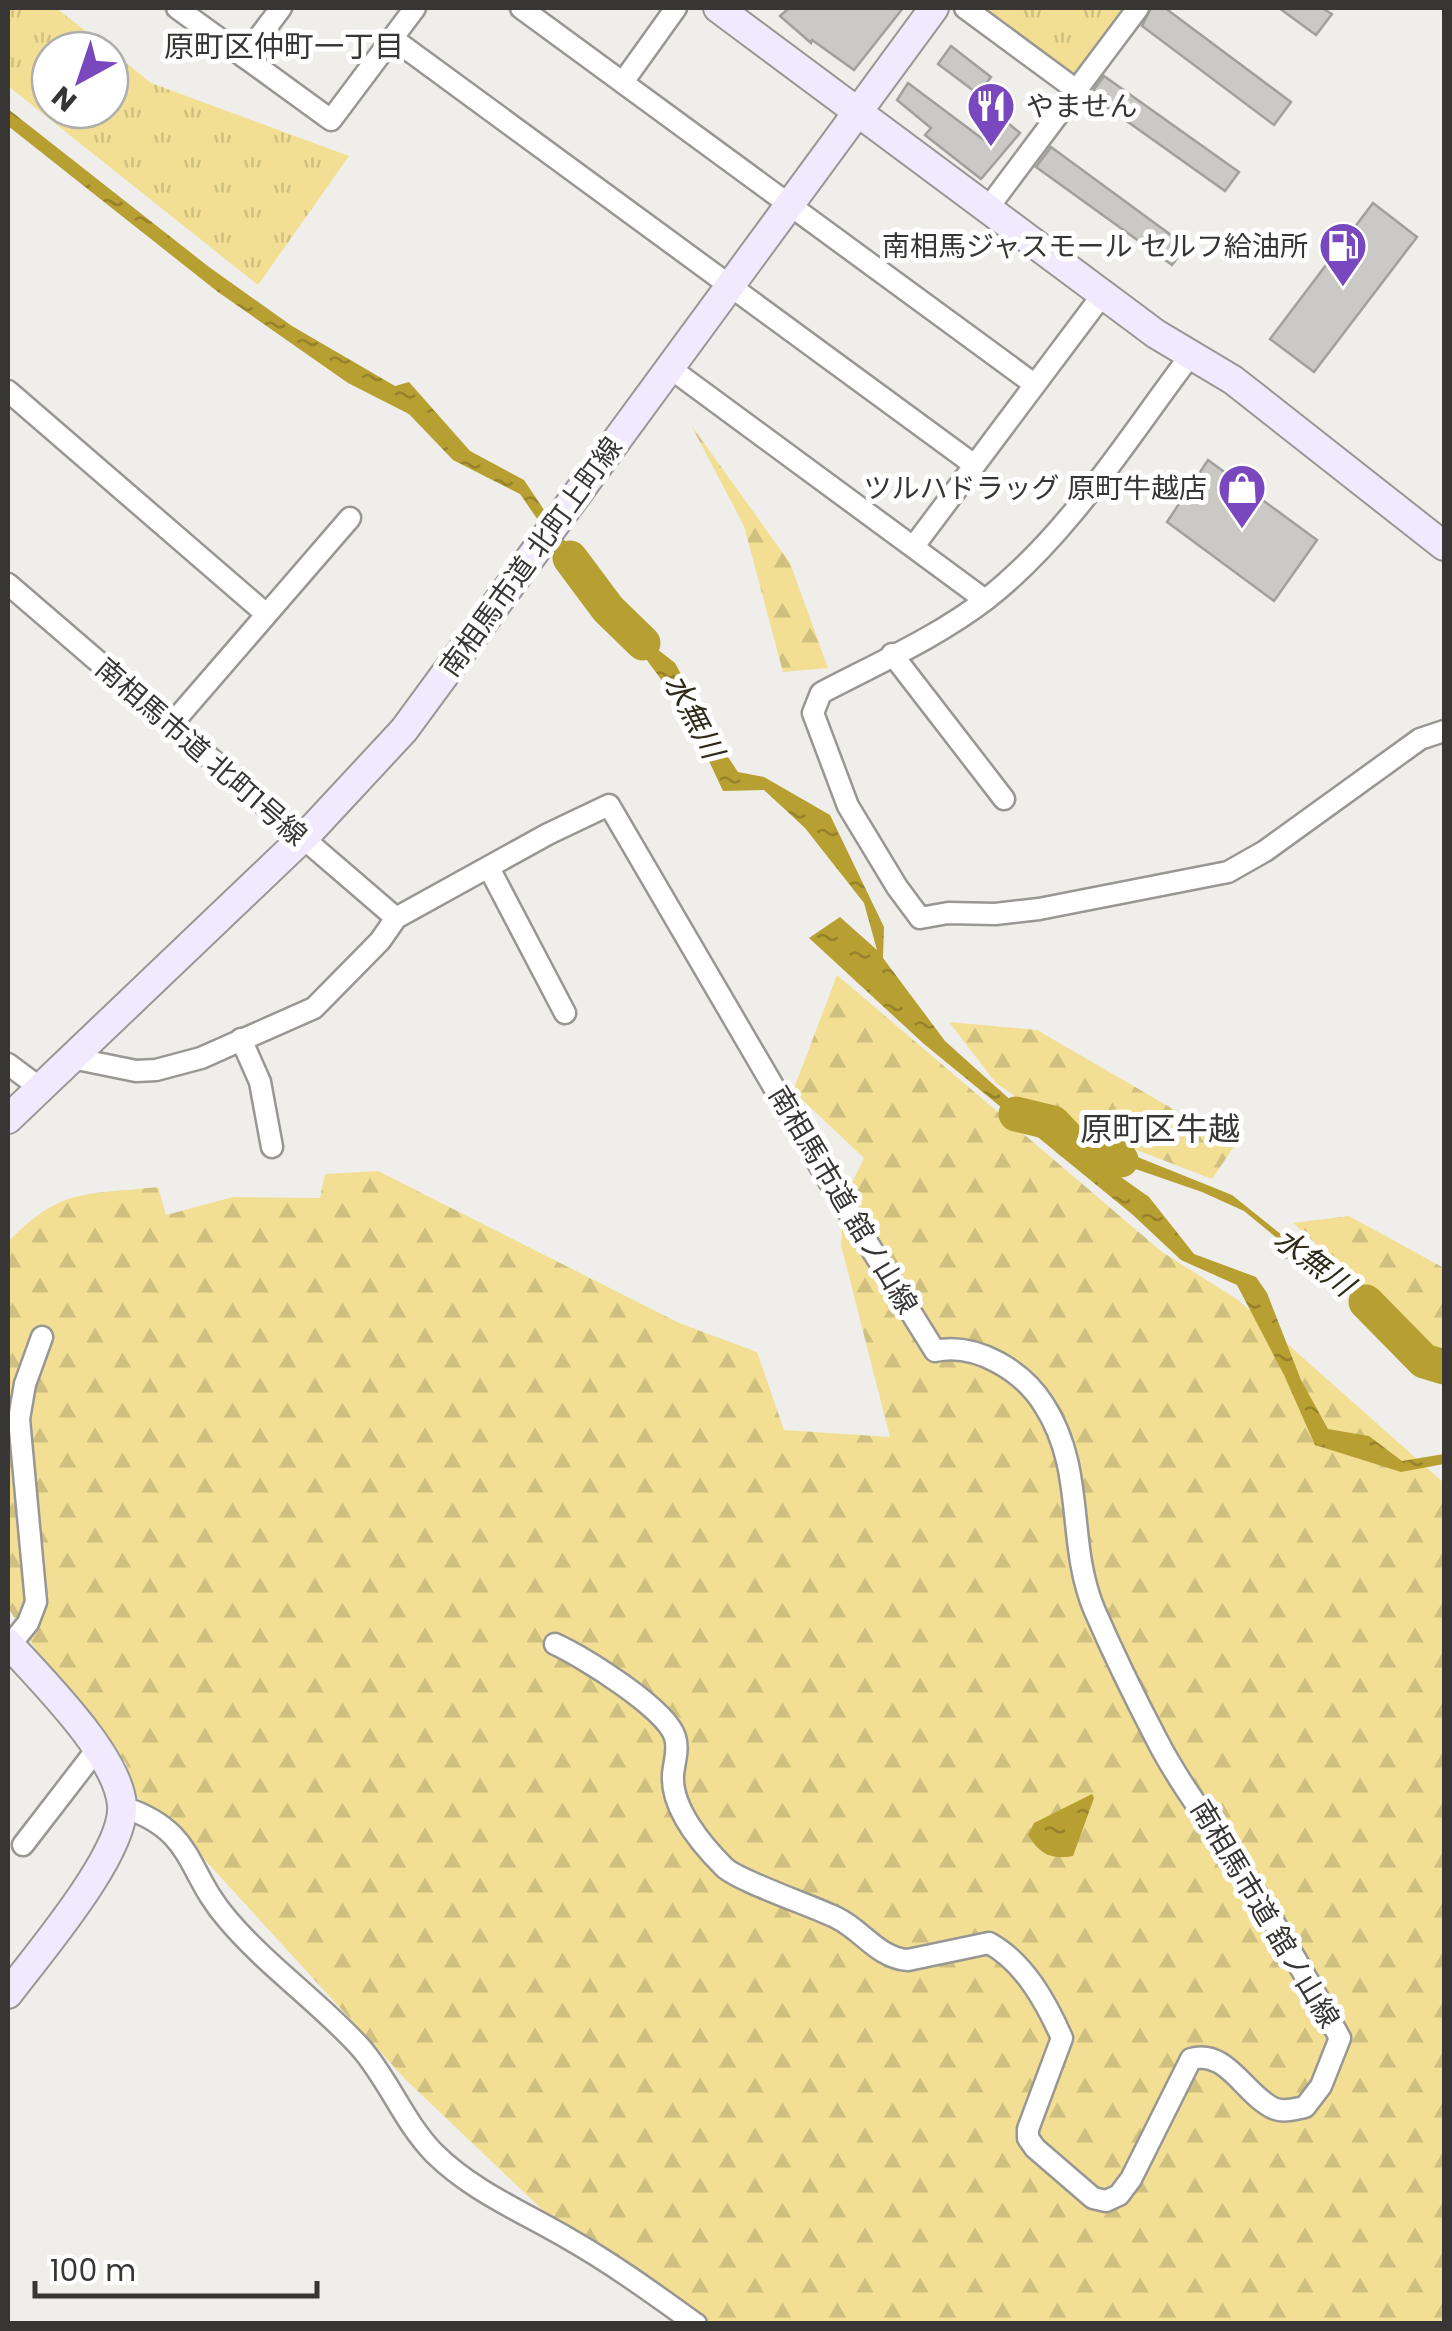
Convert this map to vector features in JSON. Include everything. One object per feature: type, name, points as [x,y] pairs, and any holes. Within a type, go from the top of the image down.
[{"type":"street","points":[[177,8],[331,120],[415,8]]},
{"type":"street","points":[[244,57],[282,8]]},
{"type":"street","points":[[521,8],[1034,384]]},
{"type":"street","points":[[623,82],[676,8]]},
{"type":"street","points":[[718,8],[1103,294],[1190,356],[1233,380],[1444,546]]},
{"type":"street","name":"南相馬市道 北町上町線","points":[[8,1119],[302,839],[404,730],[934,8]]},
{"type":"street","points":[[965,8],[1075,89]]},
{"type":"street","points":[[988,208],[1138,8]]},
{"type":"street","points":[[392,38],[974,464]]},
{"type":"street","points":[[914,546],[1103,294]]},
{"type":"street","points":[[1190,356],[1052,539],[985,600],[820,693],[813,713],[848,806],[896,887],[920,918],[1039,908],[1228,872],[1295,830],[1420,739],[1444,731]]},
{"type":"street","points":[[666,374],[914,546],[985,600]]},
{"type":"street","points":[[8,391],[266,614]]},
{"type":"street","points":[[171,725],[350,518]]},
{"type":"street","name":"南相馬市道 北町1号線","points":[[8,584],[396,918]]},
{"type":"street","points":[[892,654],[1004,799]]},
{"type":"street","name":"南相馬市道 舘ノ山線","points":[[489,868],[610,805],[824,1174],[935,1351],[951,1347],[1001,1364],[1022,1378],[1043,1403],[1060,1434],[1071,1468],[1078,1562],[1094,1609],[1156,1738],[1254,1889],[1340,2038],[1321,2086],[1305,2107],[1288,2111],[1272,2108],[1221,2062],[1200,2056],[1191,2058],[1131,2179],[1119,2195],[1106,2201],[1093,2198],[1034,2148],[1028,2138],[1062,2038],[1025,1974],[1006,1952],[989,1943],[895,1960],[848,1923],[727,1870],[685,1819],[672,1779],[677,1753],[674,1735],[660,1714],[580,1655],[555,1644]]},
{"type":"street","points":[[72,1058],[136,1071],[156,1070],[201,1058],[314,1008],[380,941],[396,918],[489,868],[565,1013]]},
{"type":"street","points":[[241,1039],[260,1082],[272,1147]]},
{"type":"street","points":[[8,1064],[40,1088]]},
{"type":"street","points":[[8,1994],[100,1867],[114,1843],[123,1807],[110,1766],[9,1644],[28,1623],[36,1602],[19,1419],[25,1384],[42,1337]]},
{"type":"street","points":[[23,1844],[97,1749]]},
{"type":"street","points":[[123,1807],[158,1820],[184,1846],[224,1917],[362,2049],[404,2115],[435,2154],[490,2196],[600,2257],[696,2324]]},
{"type":"green space","points":[[8,8],[56,8],[84,30],[30,30],[30,104],[8,86]]},
{"type":"green space","points":[[982,8],[1126,8],[1073,75]]},
{"type":"green space","points":[[130,66],[151,83],[349,156],[258,285],[63,130],[130,130]]},
{"type":"green space","points":[[691,425],[790,563],[828,668],[783,672],[744,526]]},
{"type":"green space","points":[[837,975],[1162,1252],[1238,1300],[1444,1483],[1444,2323],[699,2324],[551,2218],[406,2080],[173,1825],[136,1796],[126,1763],[54,1676],[8,1608],[8,1242],[44,1211],[93,1193],[158,1187],[166,1215],[233,1197],[320,1198],[325,1174],[378,1171],[679,1323],[757,1352],[784,1430],[890,1437],[841,1245],[844,1199],[864,1158],[793,1091]]},
{"type":"green space","points":[[949,1022],[1037,1030],[1235,1145],[1212,1179],[1038,1112],[996,1083]]},
{"type":"green space","points":[[1349,1216],[1444,1268],[1444,1354],[1434,1350],[1293,1223]]},
{"type":"water","points":[[8,109],[209,267],[292,326],[395,386],[409,382],[470,451],[524,480],[601,595],[592,598],[675,663],[738,772],[764,777],[830,815],[884,927],[883,958],[945,1041],[1028,1113],[1232,1195],[1434,1357],[1444,1360],[1444,1369],[1424,1361],[1395,1332],[1297,1254],[1286,1259],[1275,1248],[1278,1239],[1244,1211],[1098,1156],[1076,1137],[1046,1124],[1149,1197],[1194,1254],[1256,1277],[1267,1293],[1301,1380],[1328,1429],[1369,1436],[1402,1461],[1444,1454],[1444,1464],[1401,1472],[1315,1445],[1237,1285],[1181,1260],[1133,1215],[924,1044],[809,938],[840,917],[877,950],[864,903],[805,828],[764,790],[723,791],[688,716],[638,648],[591,597],[520,494],[453,460],[409,414],[348,383],[218,292],[8,126]]},
{"type":"water","points":[[1092,1794],[1094,1798],[1073,1856],[1052,1856],[1037,1847],[1028,1835],[1034,1823]]},
{"type":"building","points":[[789,8],[903,8],[854,70],[812,40],[811,43],[780,16]]},
{"type":"building","points":[[1151,8],[1165,8],[1291,102],[1274,125],[1142,26]]},
{"type":"building","points":[[1279,8],[1322,8],[1332,14],[1316,35]]},
{"type":"building","points":[[951,46],[991,77],[978,94],[938,64]]},
{"type":"building","points":[[1104,76],[1239,172],[1225,191],[1090,95]]},
{"type":"building","points":[[908,83],[984,140],[1002,118],[1020,133],[981,179],[925,135],[931,128],[897,100]]},
{"type":"building","points":[[1051,147],[1186,246],[1172,265],[1036,167]]},
{"type":"building","name":"南相馬ジャスモール セルフ給油所","points":[[1373,203],[1417,237],[1314,372],[1270,339]]},
{"type":"building","name":"ツルハドラッグ 原町牛越店","points":[[1208,460],[1317,540],[1274,601],[1167,522]]},
{"type":"waterway","name":"水無川","points":[[570,558],[608,609],[643,643]]},
{"type":"waterway","name":"水無川","points":[[1016,1114],[1053,1123],[1070,1141],[1100,1147],[1121,1160]]},
{"type":"waterway","name":"水無川","points":[[1366,1302],[1424,1361],[1444,1367]]},
{"type":"place","name":"やません","points":[[991,148]]},
{"type":"place","name":"南相馬ジャスモール セルフ給油所","points":[[1343,288]]},
{"type":"place","name":"ツルハドラッグ 原町牛越店","points":[[1242,530]]},
{"type":"district","name":"原町区仲町一丁目","points":[[284,46]]},
{"type":"district","name":"原町区牛越","points":[[1160,1128]]}]
